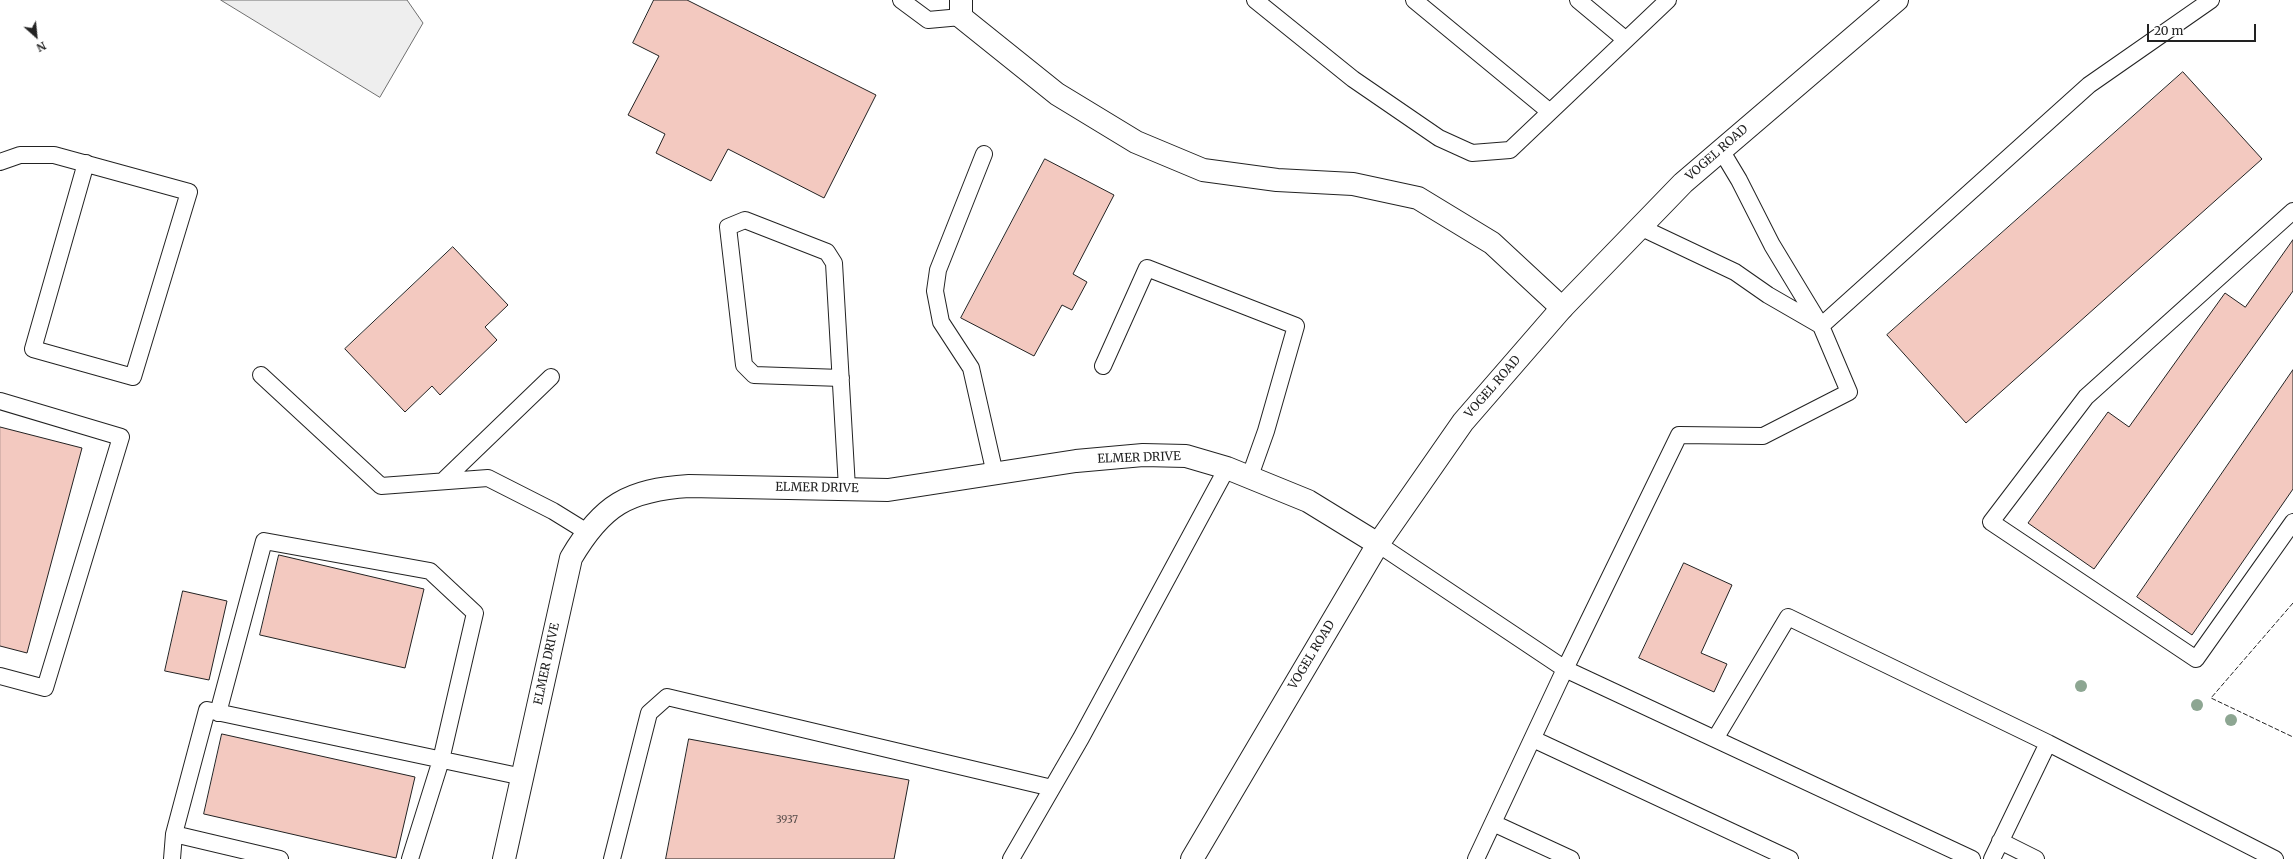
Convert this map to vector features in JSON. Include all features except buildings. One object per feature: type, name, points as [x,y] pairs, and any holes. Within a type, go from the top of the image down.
[{"type":"street","name":"VOGEL ROAD","points":[[1192,859],[1378,544],[1463,422],[1562,308],[1683,183],[1897,0]]},
{"type":"street","points":[[961,8],[1057,94],[1136,142],[1203,170],[1277,180],[1354,184],[1418,198],[1492,243],[1562,308]]},
{"type":"street","name":"ELMER DRIVE","points":[[504,859],[571,558],[586,532],[605,513],[630,497],[657,488],[689,486],[888,490],[1076,461],[1143,455],[1186,456],[1250,476],[1308,501],[1378,544]]},
{"type":"lane","points":[[901,0],[928,20],[961,8]]},
{"type":"lane","points":[[1255,0],[1353,79],[1439,138],[1472,152],[1510,150],[1668,0]]},
{"type":"lane","points":[[1414,0],[1550,112]]},
{"type":"lane","points":[[1578,0],[1626,40]]},
{"type":"lane","points":[[1821,326],[2089,85],[2211,0]]},
{"type":"lane","points":[[1476,859],[1565,670],[1679,435],[1763,436],[1849,392],[1821,326],[1772,245],[1721,150]]},
{"type":"lane","points":[[984,154],[938,270],[935,291],[941,322],[971,368],[995,474]]},
{"type":"lane","points":[[0,162],[20,156],[54,155],[86,163],[189,192],[133,377],[33,349],[86,163]]},
{"type":"lane","points":[[2293,211],[2086,397],[1991,522],[2196,659],[2293,522]]},
{"type":"lane","points":[[840,378],[754,375],[744,366],[728,228],[744,220],[827,252],[834,263],[847,488]]},
{"type":"lane","points":[[1640,227],[1735,272],[1768,295],[1821,326]]},
{"type":"lane","points":[[1103,366],[1147,268],[1296,326],[1266,431],[1250,476]]},
{"type":"lane","points":[[261,375],[380,486],[488,478],[553,511],[586,532]]},
{"type":"lane","points":[[443,481],[551,377]]},
{"type":"lane","points":[[0,401],[121,437],[45,688],[0,676]]},
{"type":"lane","points":[[1011,859],[1085,731],[1227,468]]},
{"type":"lane","points":[[218,713],[264,541],[430,571],[475,613],[441,760],[410,859]]},
{"type":"lane","points":[[1378,544],[1565,670],[1972,859]]},
{"type":"lane","points":[[1715,739],[1788,617],[2048,743],[2275,859]]},
{"type":"lane","points":[[612,859],[649,713],[667,697],[1052,788]]},
{"type":"lane","points":[[172,859],[174,834],[207,710],[523,777]]},
{"type":"lane","points":[[1533,739],[1790,859]]},
{"type":"lane","points":[[1992,859],[2048,743]]},
{"type":"lane","points":[[1493,824],[1571,859]]},
{"type":"lane","points":[[174,834],[280,859]]},
{"type":"lane","points":[[2000,841],[2036,859]]},
{"type":"shaded area","points":[[221,0],[407,0],[423,23],[380,97]]},
{"type":"fence","points":[[2293,603],[2211,698],[2293,737]]}]
